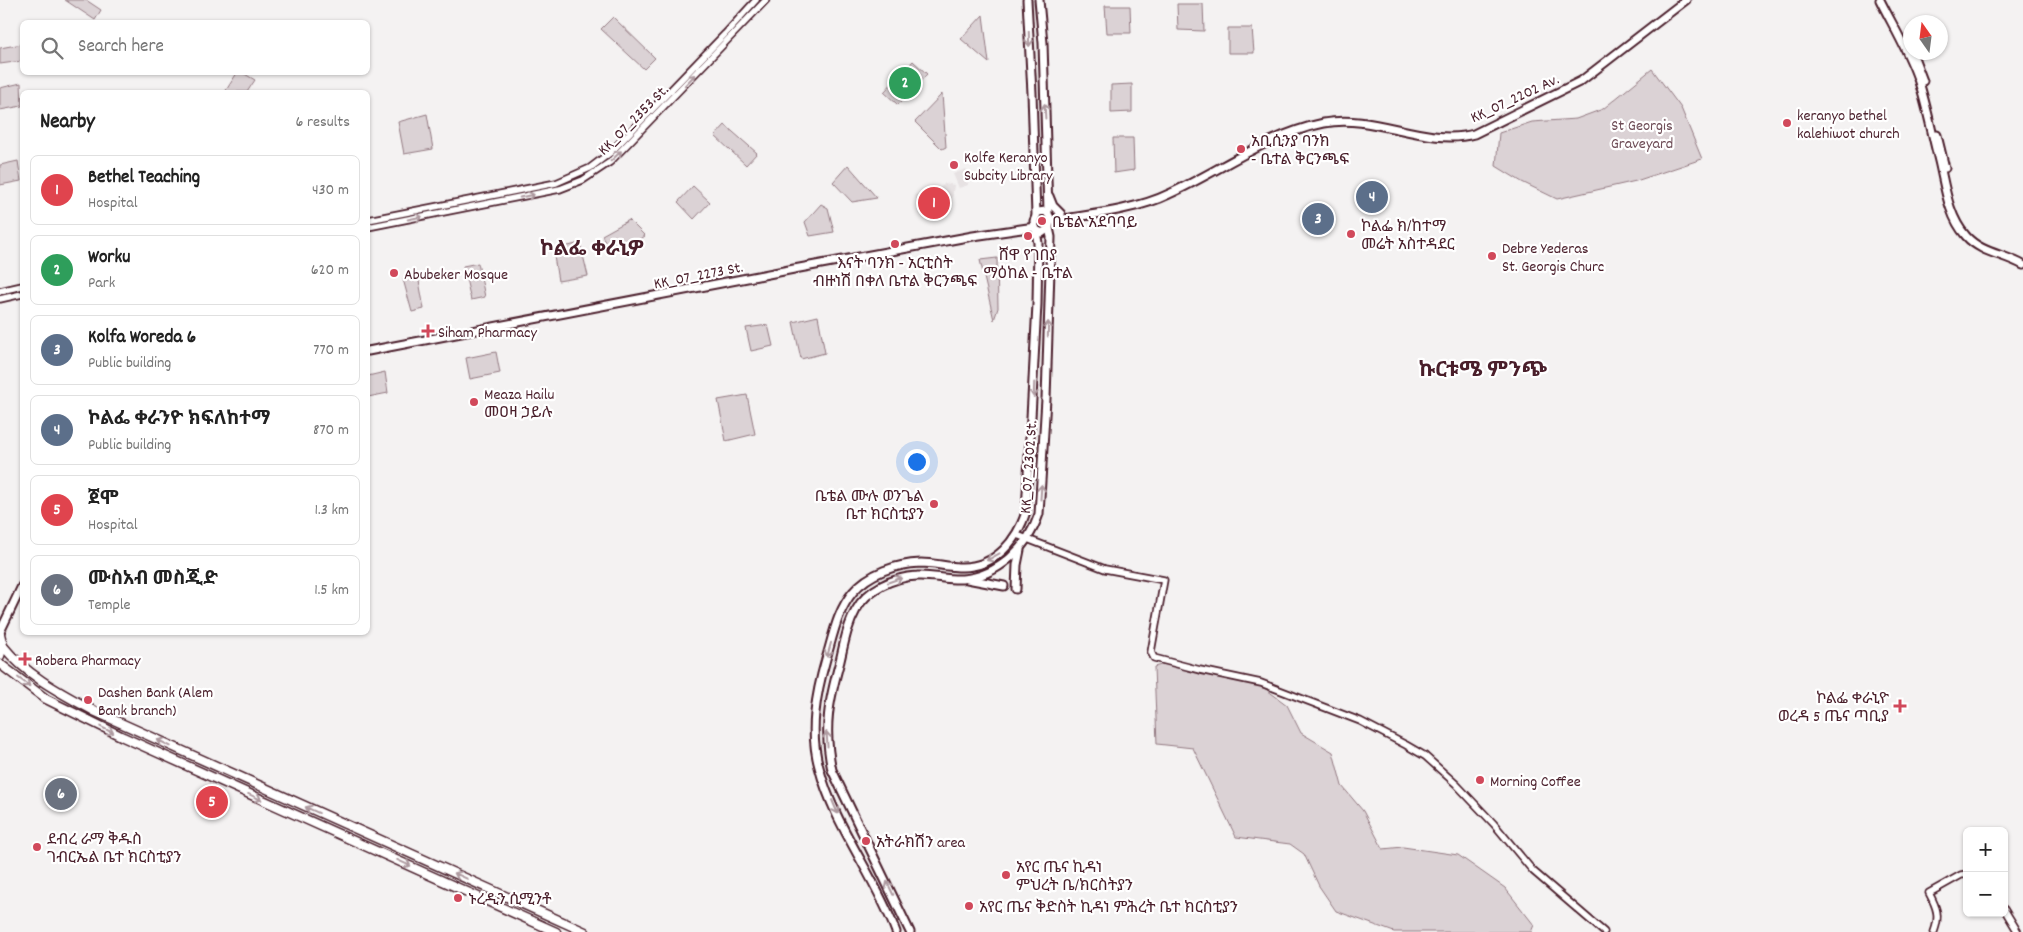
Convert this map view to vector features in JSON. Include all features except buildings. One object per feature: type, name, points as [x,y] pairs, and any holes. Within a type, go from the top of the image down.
[{"type":"highway","points":[[0,633],[3,646],[11,656],[36,677],[94,711],[585,932]]},
{"type":"highway","points":[[0,656],[3,646]]},
{"type":"highway","points":[[0,664],[46,699],[122,737],[556,932]]},
{"type":"main road","name":"KK_07_2302 St.","points":[[896,932],[824,783],[814,746],[813,732],[816,708],[821,681],[838,618],[845,604],[861,585],[890,568],[922,563],[965,567],[978,564],[1001,553],[1016,536],[1026,512],[1038,304],[1036,205],[1027,0]]},
{"type":"main road","name":"KK_07_2302 St.","points":[[910,932],[832,770],[826,738],[828,715],[846,638],[856,609],[879,587],[902,578],[917,576],[964,579],[995,569],[1021,548],[1028,539],[1036,522],[1040,506],[1052,221],[1047,193],[1043,42],[1039,0]]},
{"type":"main road","name":"KK_07_2202 Av.","points":[[1052,221],[1161,194],[1206,173],[1278,134],[1300,126],[1345,118],[1361,118],[1445,134],[1473,132],[1518,108],[1575,83],[1682,0]]},
{"type":"main road","points":[[1052,221],[1122,208],[1168,195],[1280,136],[1327,122],[1360,122],[1444,136],[1474,134],[1581,81],[1686,0]]},
{"type":"main road","points":[[1880,0],[1918,79],[1945,189],[1955,220],[1966,236],[1976,244],[1987,251],[2023,265]]},
{"type":"main road","points":[[1885,0],[1903,35]]},
{"type":"main road","points":[[1915,60],[1924,83],[1959,218],[1971,235],[1979,241],[1993,249],[2023,260]]},
{"type":"main road","points":[[1026,225],[1036,226],[1042,233],[1052,221],[1053,206],[1047,193]]},
{"type":"main road","points":[[1026,225],[1033,216],[1036,205]]},
{"type":"main road","points":[[1036,226],[1040,210],[1052,221]]},
{"type":"main road","points":[[1026,225],[1036,226]]},
{"type":"main road","name":"KK_07_2273 St.","points":[[370,350],[1026,225]]},
{"type":"main road","points":[[1016,589],[1017,565],[1021,548]]},
{"type":"main road","points":[[964,579],[1004,586]]},
{"type":"main road","points":[[0,623],[20,582]]},
{"type":"main road","points":[[0,633],[20,590]]},
{"type":"street","name":"KK_07_2353 St.","points":[[370,220],[556,183],[590,168],[610,152],[756,0]]},
{"type":"street","name":"KK_07_2353 St.","points":[[370,227],[560,189],[582,180],[610,162],[766,0]]},
{"type":"street","points":[[0,291],[20,286]]},
{"type":"street","points":[[0,299],[20,294]]},
{"type":"street","points":[[1016,536],[1105,569],[1164,580],[1151,652],[1154,658],[1261,683],[1360,721],[1382,731],[1425,756],[1456,784],[1494,824],[1533,871],[1604,932]]},
{"type":"street","points":[[1934,932],[1938,908],[1929,893],[1963,875]]},
{"type":"street","points":[[2008,916],[2018,932]]},
{"type":"shaded area","points":[[966,169],[968,185],[959,188],[953,174]]},
{"type":"shaded area","points":[[945,183],[954,185],[951,208],[939,208],[938,211],[920,214],[915,195],[927,190],[930,198]]},
{"type":"green space","points":[[65,0],[86,0],[101,10],[95,20]]},
{"type":"green space","points":[[1177,4],[1203,4],[1204,31],[1178,30]]},
{"type":"green space","points":[[1105,6],[1130,6],[1131,33],[1107,33]]},
{"type":"green space","points":[[983,15],[989,63],[961,39]]},
{"type":"green space","points":[[613,17],[655,58],[644,69],[601,29]]},
{"type":"green space","points":[[1228,28],[1252,28],[1254,53],[1228,53]]},
{"type":"green space","points":[[20,44],[20,61],[0,64],[0,48]]},
{"type":"green space","points":[[913,61],[927,74],[898,105],[884,92]]},
{"type":"green space","name":"St Georgis Graveyard","points":[[1652,69],[1681,108],[1702,159],[1636,181],[1557,199],[1522,182],[1496,166],[1499,133],[1532,122],[1576,119],[1603,109]]},
{"type":"green space","points":[[236,75],[246,75],[255,80],[248,90],[226,90]]},
{"type":"green space","points":[[21,83],[20,106],[0,110],[0,88]]},
{"type":"green space","points":[[1132,84],[1132,112],[1111,113],[1111,85]]},
{"type":"green space","points":[[942,94],[946,147],[942,149],[915,122]]},
{"type":"green space","points":[[427,114],[433,149],[404,154],[398,122]]},
{"type":"green space","points":[[725,125],[757,153],[746,165],[715,136]]},
{"type":"green space","points":[[1113,138],[1133,138],[1134,170],[1114,173]]},
{"type":"green space","points":[[18,161],[20,181],[0,185],[0,165]]},
{"type":"green space","points":[[848,165],[877,198],[852,202],[833,182]]},
{"type":"green space","points":[[693,186],[710,202],[694,219],[678,202]]},
{"type":"green space","points":[[821,204],[828,208],[834,232],[810,236],[805,222]]},
{"type":"green space","points":[[629,220],[645,236],[629,247],[608,251],[602,235]]},
{"type":"green space","points":[[580,243],[588,276],[558,281],[553,250]]},
{"type":"green space","points":[[997,258],[998,308],[994,320],[980,260]]},
{"type":"green space","points":[[478,263],[485,297],[471,300],[463,266]]},
{"type":"green space","points":[[418,275],[424,309],[412,312],[403,279]]},
{"type":"green space","points":[[818,316],[825,353],[801,359],[793,322]]},
{"type":"green space","points":[[768,325],[773,346],[751,351],[746,328]]},
{"type":"green space","points":[[496,352],[500,373],[470,379],[466,358]]},
{"type":"green space","points":[[385,372],[388,393],[370,397],[370,376]]},
{"type":"green space","points":[[747,395],[755,434],[726,441],[718,400]]},
{"type":"green space","points":[[1175,661],[1255,681],[1287,705],[1301,733],[1333,752],[1342,786],[1363,811],[1383,849],[1403,847],[1458,855],[1505,888],[1534,925],[1531,932],[1394,932],[1336,911],[1319,886],[1304,854],[1290,844],[1236,837],[1193,748],[1157,744],[1154,667]]},
{"type":"place","name":"Worku","points":[[905,83]]},
{"type":"place","name":"keranyo bethel kalehiwot church","points":[[1787,123]]},
{"type":"place","name":"አቢሲንያ ባንክ - ቤተል ቅርንጫፍ","points":[[1241,149]]},
{"type":"place","name":"Kolfe Keranyo Subcity Library","points":[[954,165]]},
{"type":"place","name":"ኮልፌ ቀራንዮ ክፍለከተማ","points":[[1372,197]]},
{"type":"place","name":"Bethel Teaching","points":[[934,203]]},
{"type":"place","name":"Kolfa Woreda 6","points":[[1318,219]]},
{"type":"place","name":"ቤቴል አደባባይ","points":[[1042,221]]},
{"type":"place","name":"ኮልፌ ክ/ከተማ መሬት አስተዳደር","points":[[1351,234]]},
{"type":"place","name":"ሸዋ የገበያ ማዕከል - ቤተል","points":[[1028,236]]},
{"type":"place","name":"እናት ባንክ - አርቲስት ብዙነሽ በቀለ ቤተል ቅርንጫፍ","points":[[895,244]]},
{"type":"place","name":"Debre Yederas St. Georgis Churc","points":[[1492,256]]},
{"type":"place","name":"Abubeker Mosque","points":[[394,273]]},
{"type":"place","name":"Siham Pharmacy","points":[[428,331]]},
{"type":"place","name":"Meaza Hailu መዐዛ ኃይሉ","points":[[474,402]]},
{"type":"place","name":"ቤቴል ሙሉ ወንጌል ቤተ ክርስቲያን","points":[[934,504]]},
{"type":"place","name":"Robera Pharmacy","points":[[25,659]]},
{"type":"place","name":"Dashen Bank (Alem Bank branch)","points":[[88,700]]},
{"type":"place","name":"ኮልፌ ቀራኒዮ ወረዳ 5 ጤና ጣቢያ","points":[[1900,706]]},
{"type":"place","name":"Morning Coffee","points":[[1480,780]]},
{"type":"place","name":"ሙስአብ መስጂድ","points":[[61,794]]},
{"type":"place","name":"ጀሞ","points":[[212,802]]},
{"type":"place","name":"አትራክሽን area","points":[[866,841]]},
{"type":"place","name":"ደብረ ራማ ቅዱስ ገብርኤል ቤተ ክርስቲያን","points":[[37,847]]},
{"type":"place","name":"አየር ጤና ኪዳነ ምህረት ቤ/ክርስትያን","points":[[1006,875]]},
{"type":"place","name":"ኑረዲን ሲሚንቶ","points":[[458,898]]},
{"type":"place","name":"አየር ጤና ቅድስት ኪዳነ ምሕረት ቤተ ክርስቲያን","points":[[969,906]]},
{"type":"district","name":"ኮልፌ ቀራኒዎ","points":[[592,248]]},
{"type":"district","name":"ኩርቱሜ ምንጭ","points":[[1483,369]]}]
